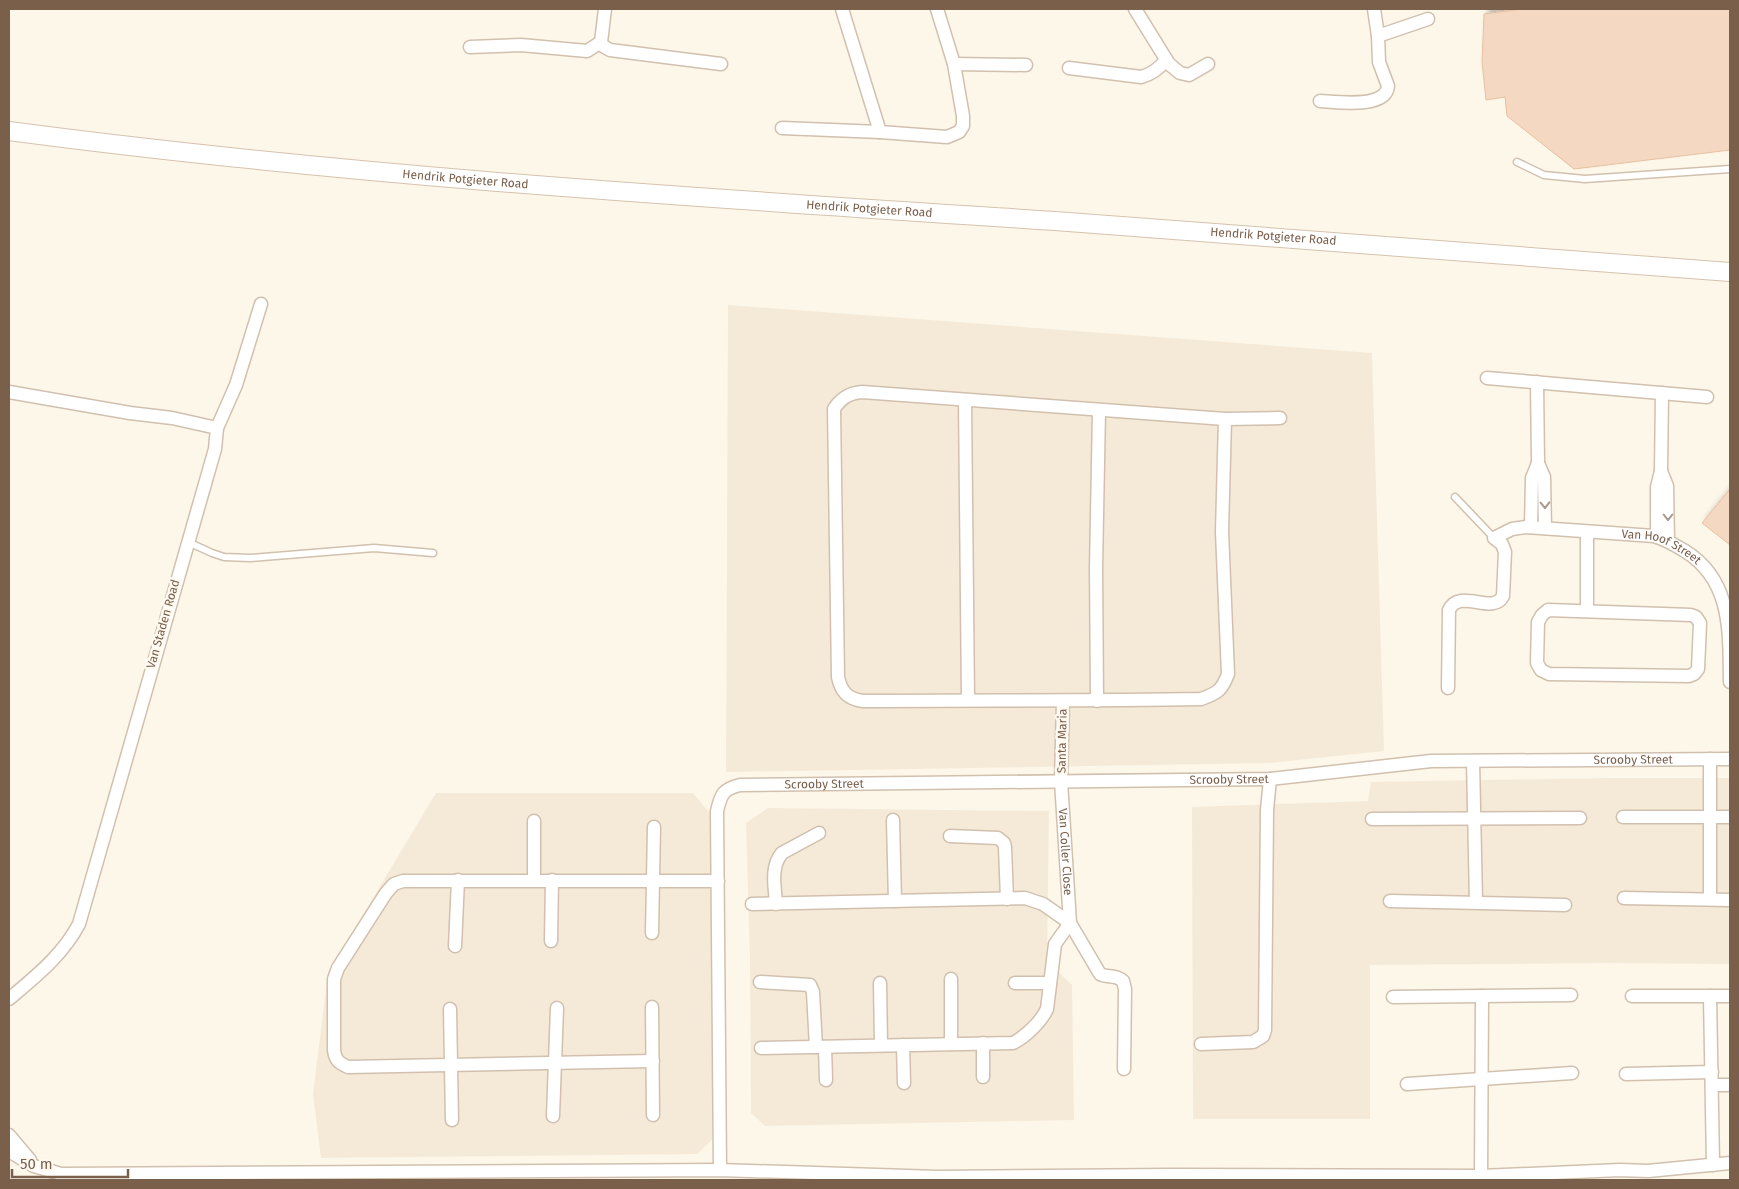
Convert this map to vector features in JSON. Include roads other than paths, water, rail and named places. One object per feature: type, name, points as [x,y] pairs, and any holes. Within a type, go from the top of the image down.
[{"type":"main road","name":"Hendrik Potgieter Road","points":[[9,131],[249,160],[456,178],[822,206],[1473,250],[1730,272]]},
{"type":"street","points":[[604,9],[603,46],[610,50],[720,64]]},
{"type":"street","points":[[842,9],[880,132]]},
{"type":"street","points":[[782,128],[947,137],[959,132],[963,126],[964,116],[954,64],[937,9]]},
{"type":"street","points":[[1135,9],[1166,60],[1174,69],[1189,75],[1208,64]]},
{"type":"street","points":[[1320,101],[1370,102],[1385,94],[1388,86],[1379,62],[1374,9]]},
{"type":"street","points":[[1378,36],[1428,19]]},
{"type":"street","points":[[470,47],[521,45],[588,51],[602,37]]},
{"type":"street","points":[[1069,68],[1141,77],[1156,71],[1166,60]]},
{"type":"street","points":[[954,64],[1026,65]]},
{"type":"street","name":"Van Staden Road","points":[[9,999],[59,954],[71,938],[78,924],[215,449],[217,428],[236,386],[262,304]]},
{"type":"street","points":[[1487,378],[1707,397]]},
{"type":"street","points":[[1531,527],[1532,478],[1538,463],[1537,382]]},
{"type":"street","points":[[9,392],[130,414],[172,418],[217,428]]},
{"type":"street","points":[[1225,419],[1222,532],[1228,674],[1223,686],[1214,694],[1201,699],[1063,701],[863,701],[852,700],[846,696],[840,686],[838,667],[834,409],[846,396],[855,393],[1225,419],[1280,418]]},
{"type":"street","points":[[1662,393],[1661,471],[1656,487],[1662,539]]},
{"type":"street","points":[[965,400],[968,700]]},
{"type":"street","points":[[1097,700],[1096,568],[1099,410]]},
{"type":"street","points":[[1538,463],[1544,476],[1545,528]]},
{"type":"street","name":"Van Hoof Street","points":[[1494,538],[1512,529],[1545,528],[1662,539],[1690,554],[1704,566],[1715,580],[1724,600],[1730,636],[1730,682]]},
{"type":"street","points":[[1587,532],[1587,611]]},
{"type":"street","points":[[1448,688],[1449,610],[1452,604],[1457,601],[1494,603],[1501,600],[1503,596],[1505,552],[1502,544],[1494,538]]},
{"type":"street","points":[[1548,610],[1587,611],[1691,614],[1696,617],[1700,624],[1698,669],[1689,676],[1549,674],[1541,670],[1537,663],[1538,622],[1542,615],[1548,610]]},
{"type":"street","name":"Santa Maria","points":[[1061,781],[1063,701]]},
{"type":"street","points":[[1710,759],[1710,898]]},
{"type":"street","name":"Scrooby Street","points":[[718,881],[717,811],[721,796],[729,787],[740,785],[1270,779],[1431,761],[1730,759]]},
{"type":"street","points":[[1473,761],[1476,902]]},
{"type":"street","points":[[1201,1044],[1253,1042],[1263,1036],[1266,1030],[1267,810],[1270,779]]},
{"type":"street","name":"Van Coller Close","points":[[1061,781],[1070,923]]},
{"type":"street","points":[[1623,818],[1730,817]]},
{"type":"street","points":[[1372,819],[1580,818]]},
{"type":"street","points":[[893,820],[895,901]]},
{"type":"street","points":[[534,821],[534,880]]},
{"type":"street","points":[[652,933],[654,827]]},
{"type":"street","points":[[776,904],[774,868],[778,858],[782,853],[819,833]]},
{"type":"street","points":[[950,836],[998,838],[1002,840],[1005,847],[1007,899]]},
{"type":"street","points":[[455,946],[458,880]]},
{"type":"street","points":[[551,941],[552,880]]},
{"type":"street","points":[[653,1061],[348,1067],[340,1064],[335,1058],[334,979],[338,968],[386,893],[394,884],[403,881],[718,881],[720,1170]]},
{"type":"street","points":[[752,904],[1025,898],[1044,904],[1070,923],[1097,971],[1103,976],[1120,978],[1124,984],[1124,1069]]},
{"type":"street","points":[[1624,898],[1710,898],[1730,900]]},
{"type":"street","points":[[1390,901],[1565,905]]},
{"type":"street","points":[[761,1048],[1013,1043],[1022,1038],[1045,1014],[1048,1005],[1055,944],[1070,923]]},
{"type":"street","points":[[951,979],[951,1044]]},
{"type":"street","points":[[760,982],[810,985],[813,992],[826,1080]]},
{"type":"street","points":[[880,983],[881,1045]]},
{"type":"street","points":[[1014,983],[1050,983]]},
{"type":"street","points":[[1393,996],[1571,996]]},
{"type":"street","points":[[1481,1176],[1482,996]]},
{"type":"street","points":[[1632,996],[1730,996]]},
{"type":"street","points":[[1710,996],[1713,1164]]},
{"type":"street","points":[[652,1007],[653,1115]]},
{"type":"street","points":[[553,1116],[557,1008]]},
{"type":"street","points":[[450,1009],[452,1120]]},
{"type":"street","points":[[983,1043],[983,1078]]},
{"type":"street","points":[[904,1045],[904,1083]]},
{"type":"street","points":[[1407,1084],[1572,1072]]},
{"type":"street","points":[[1626,1074],[1712,1078],[1730,1084]]},
{"type":"street","points":[[9,1135],[34,1166]]},
{"type":"street","points":[[9,1152],[34,1166],[61,1174],[720,1170],[938,1177],[1648,1175],[1713,1164],[1730,1164]]},
{"type":"lane","points":[[1517,162],[1544,175],[1585,179],[1730,169]]},
{"type":"lane","points":[[1455,497],[1494,538]]},
{"type":"lane","points":[[187,541],[224,557],[250,558],[374,548],[433,553]]}]
